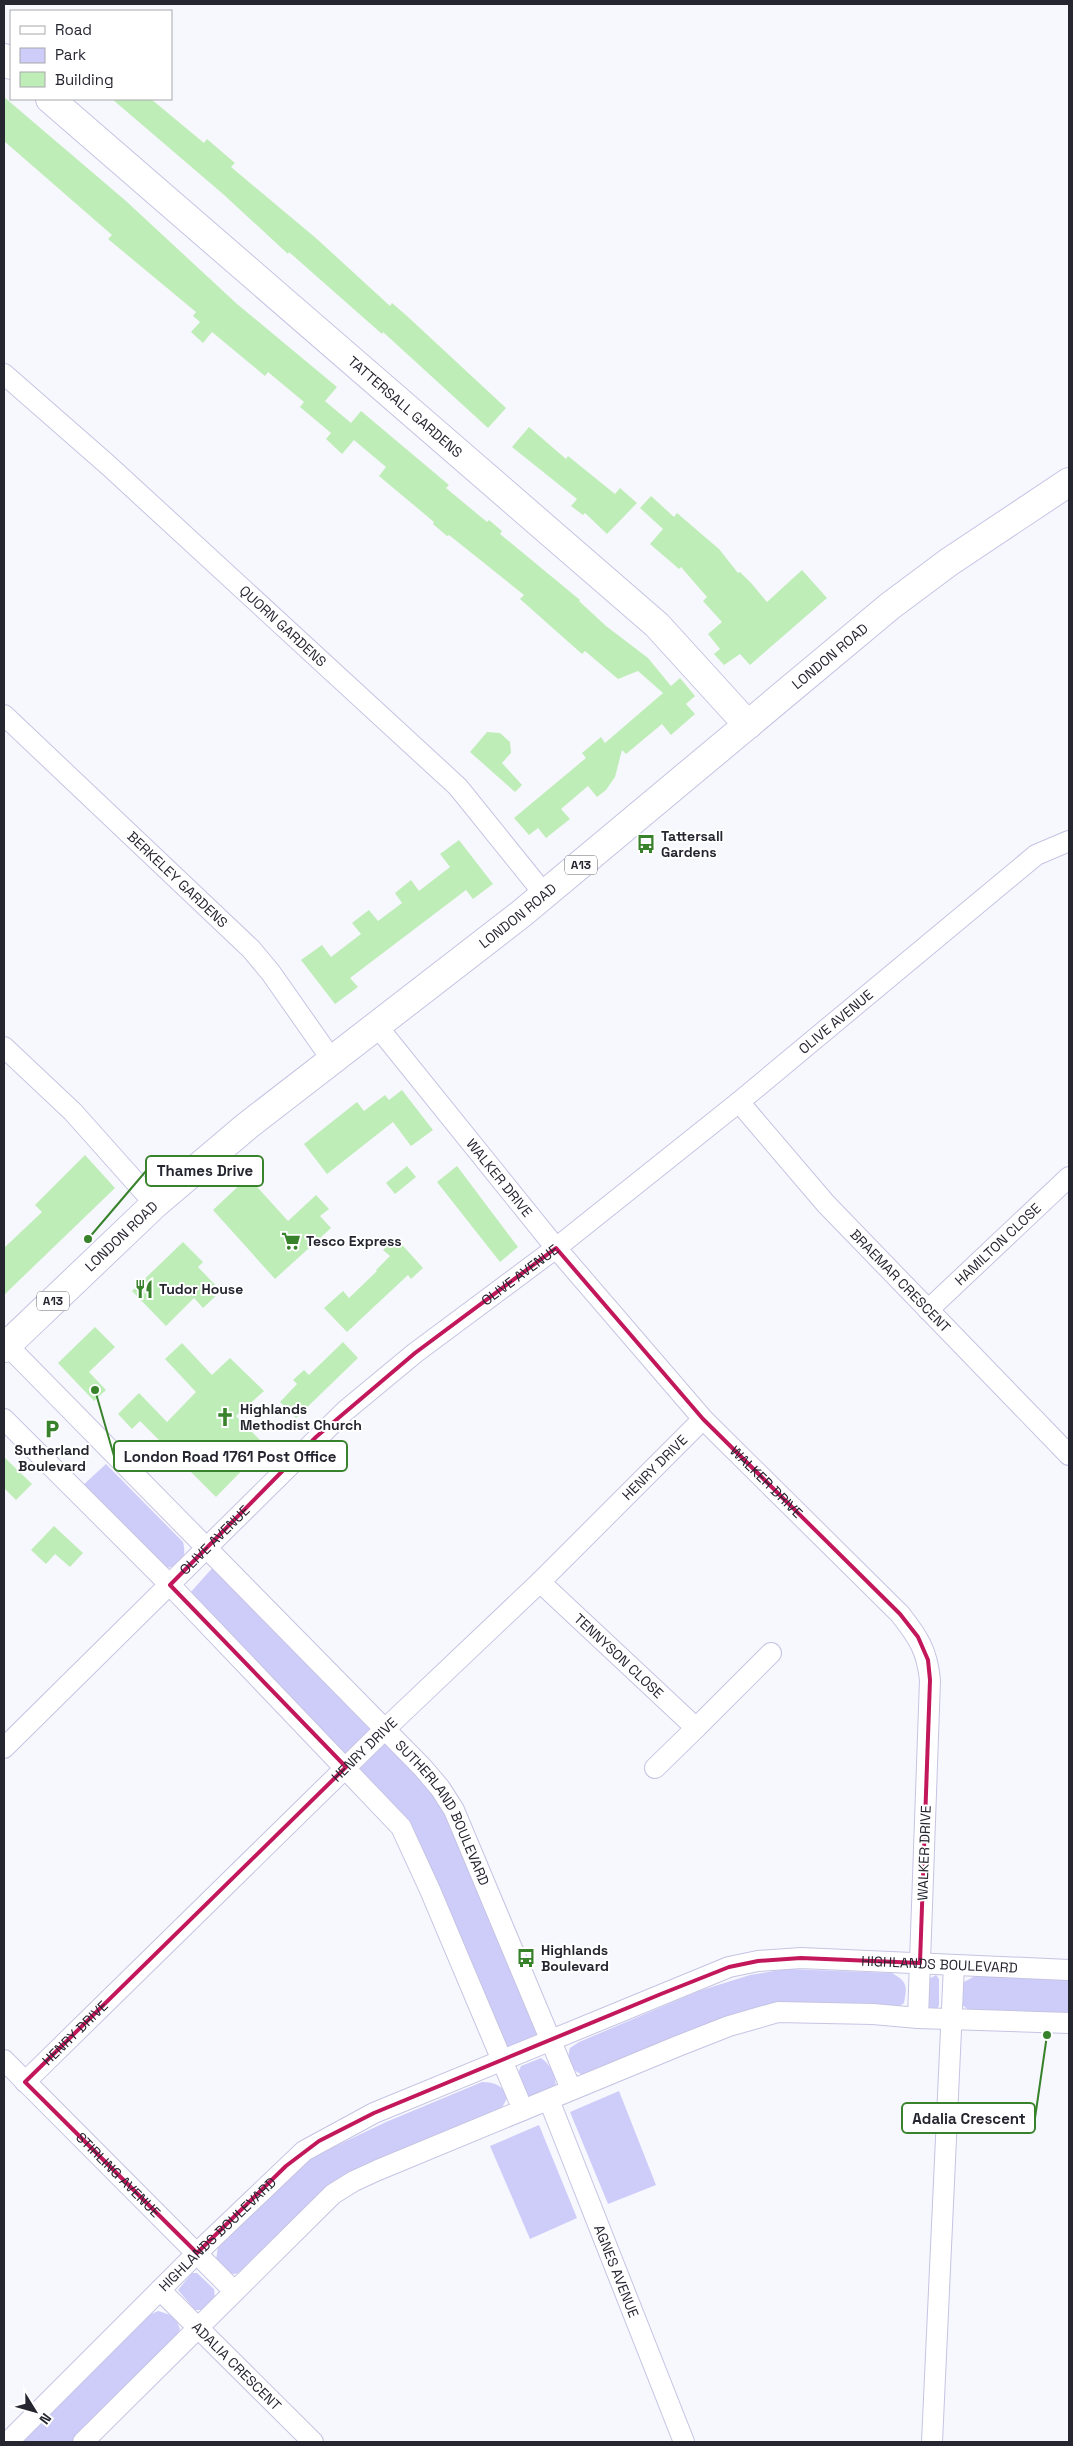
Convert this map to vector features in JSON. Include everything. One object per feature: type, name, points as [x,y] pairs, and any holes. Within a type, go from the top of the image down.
[{"type":"main road","name":"TATTERSALL GARDENS","points":[[51,100],[657,625],[748,725]]},
{"type":"main road","name":"LONDON ROAD","points":[[6,1346],[155,1204],[247,1126],[450,971],[545,895],[890,606],[949,562],[1069,482]]},
{"type":"street","name":"QUORN GARDENS","points":[[4,374],[108,465],[458,787],[545,895]]},
{"type":"street","name":"BERKELEY GARDENS","points":[[4,714],[251,949],[271,973],[332,1060]]},
{"type":"street","name":"OLIVE AVENUE","points":[[4,1748],[170,1585],[316,1437],[380,1380],[556,1248],[739,1102],[1036,855],[1069,841]]},
{"type":"street","name":"WALKER DRIVE","points":[[377,1026],[556,1248],[703,1419],[900,1614],[918,1637],[928,1660],[930,1680],[918,2018]]},
{"type":"street","points":[[4,1047],[73,1112],[155,1204]]},
{"type":"street","name":"BRAEMAR CRESCENT","points":[[739,1102],[826,1204],[1069,1455]]},
{"type":"street","name":"HAMILTON CLOSE","points":[[928,1310],[1069,1177]]},
{"type":"street","name":"SUTHERLAND BOULEVARD","points":[[6,1346],[206,1547],[423,1768],[440,1788],[454,1810],[571,2089]]},
{"type":"street","points":[[4,1419],[170,1585],[389,1813],[404,1834],[523,2110]]},
{"type":"street","name":"HENRY DRIVE","points":[[26,2082],[384,1730],[540,1582],[703,1419]]},
{"type":"street","name":"TENNYSON CLOSE","points":[[540,1582],[696,1728]]},
{"type":"street","points":[[655,1768],[771,1654]]},
{"type":"street","name":"HIGHLANDS BOULEVARD","points":[[8,2442],[196,2253],[286,2166],[319,2141],[374,2113],[729,1967],[758,1961],[801,1958],[1069,1970]]},
{"type":"street","points":[[932,2442],[954,1965]]},
{"type":"street","points":[[83,2442],[234,2291],[342,2187],[571,2089],[729,2026],[778,2012],[873,2014],[918,2018],[1069,2023]]},
{"type":"street","name":"STIRLING AVENUE","points":[[4,2060],[234,2291]]},
{"type":"street","name":"AGNES AVENUE","points":[[549,2100],[684,2442]]},
{"type":"street","name":"ADALIA CRESCENT","points":[[160,2290],[313,2442]]},
{"type":"highlighted area","points":[[556,1248],[703,1419],[900,1614],[918,1637],[928,1660],[930,1680],[920,1963],[801,1958],[758,1961],[729,1967],[661,1994],[374,2113],[319,2141],[286,2166],[197,2253],[25,2082],[346,1767],[170,1585],[316,1437],[415,1353]]},
{"type":"green space","points":[[106,1464],[183,1542],[184,1556],[176,1565],[167,1568],[81,1487]]},
{"type":"green space","points":[[216,1564],[439,1789],[549,2042],[504,2061],[412,1847],[189,1594]]},
{"type":"green space","points":[[787,1969],[892,1973],[904,1982],[906,1992],[904,2003],[894,2010],[785,2005],[590,2076],[575,2071],[570,2064],[570,2048],[579,2042],[699,1991],[750,1975]]},
{"type":"green space","points":[[936,1975],[939,1979],[939,2005],[937,2010],[931,2011],[928,2007],[929,1979]]},
{"type":"green space","points":[[975,1976],[1069,1980],[1069,2017],[970,2011],[961,2004],[960,1992],[964,1982]]},
{"type":"green space","points":[[541,2058],[548,2064],[553,2073],[556,2087],[555,2091],[534,2100],[528,2097],[518,2073],[521,2066]]},
{"type":"green space","points":[[482,2082],[498,2085],[503,2090],[507,2098],[499,2114],[373,2168],[243,2271],[235,2274],[225,2273],[216,2260],[218,2247],[298,2168],[319,2154],[386,2122]]},
{"type":"green space","points":[[619,2091],[656,2185],[608,2204],[570,2112]]},
{"type":"green space","points":[[539,2125],[577,2218],[530,2239],[490,2146]]},
{"type":"green space","points":[[192,2273],[197,2273],[214,2289],[215,2298],[203,2310],[195,2310],[178,2290]]},
{"type":"green space","points":[[158,2311],[169,2315],[177,2322],[180,2329],[175,2341],[72,2442],[22,2442],[147,2316]]},
{"type":"building","points":[[4,97],[126,201],[237,304],[337,387],[325,401],[351,423],[361,411],[449,485],[446,488],[487,522],[489,520],[502,531],[500,534],[580,600],[606,626],[648,658],[671,686],[680,678],[695,696],[686,704],[695,714],[671,735],[662,724],[626,754],[622,750],[615,777],[606,790],[597,797],[588,786],[561,809],[570,819],[546,838],[538,828],[529,835],[514,818],[586,758],[582,753],[601,737],[605,743],[663,693],[638,671],[618,679],[585,651],[582,654],[520,599],[524,595],[449,535],[447,536],[433,524],[434,522],[379,476],[386,467],[354,440],[342,454],[326,439],[331,433],[300,407],[304,402],[268,372],[265,376],[212,332],[203,343],[191,332],[200,322],[193,316],[196,312],[108,239],[112,235],[4,141]]},
{"type":"building","points":[[113,100],[152,100],[204,143],[207,139],[235,163],[231,167],[317,239],[390,306],[392,303],[407,316],[506,408],[488,428],[383,332],[382,334],[289,252],[288,254],[223,194]]},
{"type":"building","points":[[529,427],[566,459],[568,456],[615,494],[620,488],[637,503],[607,534],[585,513],[583,515],[571,506],[577,499],[512,447]]},
{"type":"building","points":[[651,496],[674,517],[677,513],[719,549],[738,573],[740,572],[752,584],[767,602],[802,570],[827,598],[750,665],[740,654],[724,665],[714,654],[720,649],[708,634],[722,622],[703,601],[707,597],[681,567],[679,569],[650,544],[663,529],[640,508]]},
{"type":"building","points":[[487,732],[500,733],[510,742],[511,753],[502,763],[522,785],[515,792],[470,752]]},
{"type":"building","points":[[459,840],[493,884],[473,899],[466,890],[350,978],[358,987],[335,1004],[301,960],[322,945],[331,957],[361,934],[352,923],[369,910],[378,921],[402,903],[395,893],[411,880],[419,891],[450,867],[440,854]]},
{"type":"building","points":[[402,1090],[433,1130],[411,1146],[393,1122],[327,1174],[304,1144],[357,1102],[364,1111],[385,1095],[389,1100]]},
{"type":"building","points":[[85,1155],[115,1188],[4,1295],[4,1248],[42,1212],[35,1205]]},
{"type":"building","points":[[407,1166],[416,1177],[395,1194],[386,1183]]},
{"type":"building","points":[[457,1166],[518,1247],[500,1262],[437,1182]]},
{"type":"building","points":[[248,1177],[288,1221],[316,1195],[329,1209],[320,1216],[331,1228],[275,1279],[213,1210]]},
{"type":"building","points":[[396,1238],[423,1268],[411,1279],[408,1275],[347,1332],[324,1308],[343,1291],[349,1298],[377,1271],[390,1256],[383,1250]]},
{"type":"building","points":[[183,1242],[203,1262],[198,1267],[221,1291],[203,1308],[194,1298],[166,1326],[132,1291]]},
{"type":"building","points":[[95,1327],[115,1347],[89,1372],[106,1390],[94,1401],[58,1363]]},
{"type":"building","points":[[343,1342],[358,1358],[296,1418],[280,1402],[297,1384],[293,1380],[304,1370],[309,1375]]},
{"type":"building","points":[[182,1343],[212,1375],[230,1358],[264,1391],[236,1416],[266,1446],[216,1497],[140,1421],[132,1429],[118,1414],[139,1393],[167,1422],[196,1392],[165,1359]]},
{"type":"building","points":[[4,1457],[32,1484],[16,1500],[4,1488]]},
{"type":"building","points":[[54,1526],[83,1553],[70,1567],[55,1554],[46,1564],[31,1550]]},
{"type":"place","name":"Tattersall Gardens","points":[[646,844]]},
{"type":"place","name":"Thames Drive","points":[[88,1239]]},
{"type":"place","name":"Tesco Express","points":[[291,1241]]},
{"type":"place","name":"Tudor House","points":[[144,1289]]},
{"type":"place","name":"London Road 1761 Post Office","points":[[95,1390]]},
{"type":"place","name":"Highlands Methodist Church","points":[[225,1417]]},
{"type":"place","name":"Sutherland Boulevard","points":[[52,1429]]},
{"type":"place","name":"Highlands Boulevard","points":[[526,1958]]},
{"type":"place","name":"Adalia Crescent","points":[[1047,2035]]}]
